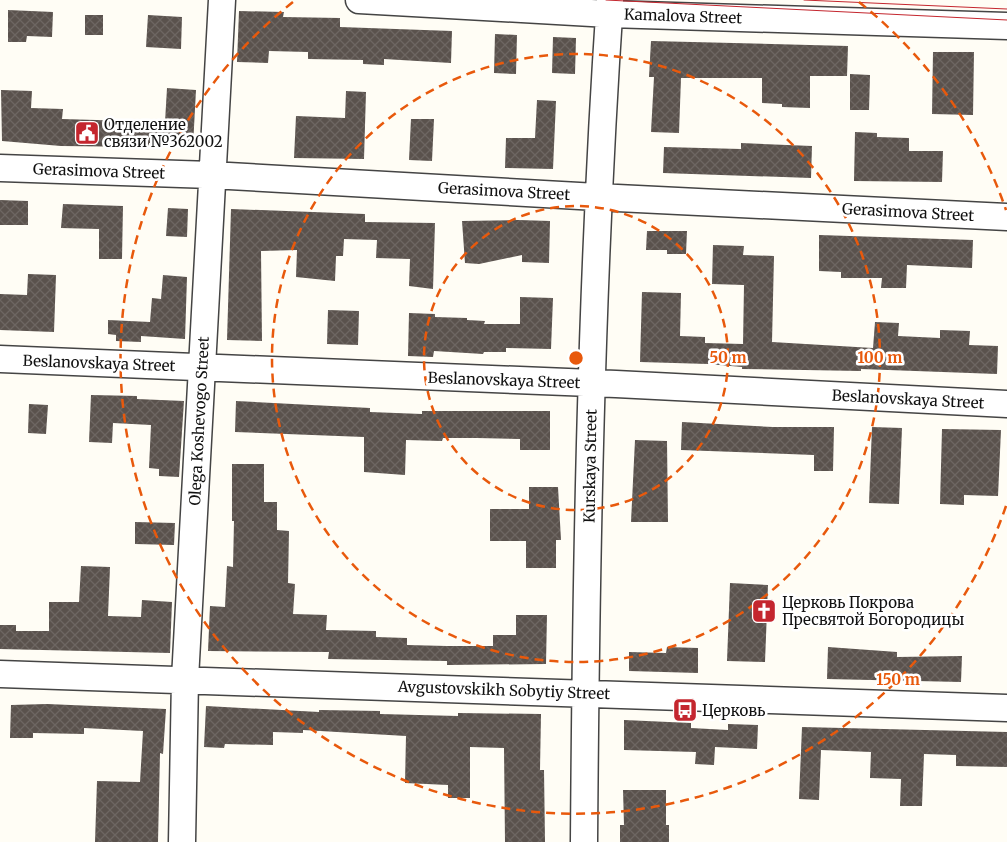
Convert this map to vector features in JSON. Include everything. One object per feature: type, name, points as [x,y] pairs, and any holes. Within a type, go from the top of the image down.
[{"type":"street","name":"Olega Koshevogo Street","points":[[182,842],[185,679],[222,0]]},
{"type":"street","name":"Kamalova Street","points":[[359,0],[610,7],[1007,26]]},
{"type":"street","name":"Kurskaya Street","points":[[584,842],[585,692],[597,197],[610,7]]},
{"type":"street","name":"Gerasimova Street","points":[[0,168],[211,175],[597,197],[1007,217]]},
{"type":"street","name":"Beslanovskaya Street","points":[[0,359],[592,383],[1007,404]]},
{"type":"street","name":"Avgustovskikh Sobytiy Street","points":[[0,674],[585,692],[1007,708]]},
{"type":"building","points":[[8,10],[53,12],[52,37],[27,36],[26,42],[8,42]]},
{"type":"building","points":[[239,11],[284,12],[283,17],[340,18],[340,27],[452,31],[451,63],[384,59],[384,65],[363,64],[363,60],[308,59],[308,52],[269,51],[268,63],[237,62]]},
{"type":"building","points":[[85,15],[103,15],[103,35],[85,35]]},
{"type":"building","points":[[148,15],[182,17],[181,49],[146,47]]},
{"type":"building","points":[[495,34],[517,35],[516,74],[494,73]]},
{"type":"building","points":[[553,37],[576,38],[575,74],[552,73]]},
{"type":"building","points":[[651,41],[848,46],[847,76],[810,76],[810,108],[782,107],[782,104],[762,103],[762,78],[681,78],[679,133],[651,132],[654,77],[649,77]]},
{"type":"building","points":[[933,52],[974,52],[973,115],[932,114]]},
{"type":"building","points":[[850,74],[870,75],[869,110],[850,110]]},
{"type":"building","points":[[167,88],[196,90],[193,146],[149,143],[149,147],[61,146],[2,141],[1,90],[32,91],[31,108],[63,109],[62,119],[165,122]]},
{"type":"building","points":[[346,91],[366,92],[364,159],[294,158],[296,116],[345,118]]},
{"type":"building","points":[[537,100],[556,101],[553,169],[505,168],[506,138],[535,138]]},
{"type":"building","points":[[411,119],[434,119],[432,161],[409,160]]},
{"type":"building","points":[[855,132],[877,133],[877,137],[909,138],[909,151],[943,151],[942,182],[854,181]]},
{"type":"building","points":[[741,143],[812,146],[811,178],[663,173],[664,147],[741,149]]},
{"type":"building","points":[[0,200],[28,201],[28,225],[0,225]]},
{"type":"building","points":[[63,204],[123,206],[122,259],[99,259],[99,229],[61,228]]},
{"type":"building","points":[[168,208],[188,209],[187,237],[166,236]]},
{"type":"building","points":[[231,209],[365,214],[365,222],[435,223],[433,289],[409,286],[410,259],[376,258],[377,240],[344,239],[343,256],[336,256],[335,281],[296,277],[297,250],[261,251],[262,341],[227,340]]},
{"type":"building","points":[[462,221],[550,221],[549,263],[522,262],[522,255],[479,264],[465,263]]},
{"type":"building","points":[[647,231],[687,231],[686,254],[667,254],[667,250],[646,250]]},
{"type":"building","points":[[819,235],[973,240],[972,268],[907,265],[906,288],[881,288],[882,278],[841,278],[841,272],[819,271]]},
{"type":"building","points":[[713,245],[744,246],[743,255],[774,256],[772,342],[873,348],[875,322],[899,323],[898,336],[940,338],[940,330],[970,331],[969,345],[998,346],[997,374],[861,369],[861,371],[742,369],[742,367],[708,364],[640,362],[642,292],[681,293],[680,336],[705,337],[705,343],[743,344],[744,285],[712,284]]},
{"type":"building","points":[[28,274],[56,275],[54,332],[0,330],[0,294],[27,295]]},
{"type":"building","points":[[163,275],[187,277],[185,339],[141,336],[141,342],[116,341],[116,335],[108,334],[108,320],[150,322],[152,298],[161,299]]},
{"type":"building","points":[[520,297],[553,298],[551,349],[506,348],[506,352],[484,352],[483,354],[434,351],[433,357],[408,356],[409,313],[435,314],[435,317],[467,318],[467,320],[485,321],[484,324],[520,324]]},
{"type":"building","points":[[328,310],[359,311],[358,345],[327,344]]},
{"type":"building","points":[[91,395],[137,396],[137,399],[184,401],[179,477],[159,476],[159,469],[149,468],[151,425],[113,423],[112,443],[89,442]]},
{"type":"building","points":[[236,401],[370,408],[370,412],[422,414],[422,411],[550,411],[550,450],[520,450],[520,439],[443,438],[442,441],[406,440],[405,475],[364,472],[364,437],[235,432]]},
{"type":"building","points":[[29,404],[48,405],[46,434],[28,433]]},
{"type":"building","points":[[682,422],[773,427],[834,427],[833,471],[814,471],[814,455],[681,450]]},
{"type":"building","points":[[872,427],[902,428],[899,504],[869,503]]},
{"type":"building","points":[[942,429],[1001,430],[998,496],[964,495],[964,505],[940,504]]},
{"type":"building","points":[[635,440],[667,441],[668,522],[631,522]]},
{"type":"building","points":[[232,464],[264,464],[264,502],[277,502],[277,530],[289,531],[288,583],[295,584],[293,614],[327,615],[326,630],[376,631],[376,637],[407,638],[407,645],[447,646],[493,646],[493,635],[516,635],[516,615],[547,615],[546,664],[447,665],[447,661],[328,659],[329,652],[208,651],[210,606],[225,607],[227,566],[233,567]]},
{"type":"building","points":[[529,487],[558,487],[561,540],[556,540],[556,568],[526,568],[526,541],[490,541],[490,509],[529,509]]},
{"type":"building","points":[[135,522],[175,523],[174,545],[135,544]]},
{"type":"building","points":[[81,566],[110,567],[108,616],[141,617],[142,600],[172,602],[170,653],[0,649],[0,625],[16,625],[16,631],[49,631],[49,602],[79,602]]},
{"type":"building","points":[[730,583],[768,585],[765,662],[727,661]]},
{"type":"building","points":[[667,647],[698,648],[698,673],[629,671],[629,652],[666,653]]},
{"type":"building","points":[[828,647],[897,652],[897,657],[962,656],[961,682],[827,679]]},
{"type":"building","points":[[47,704],[166,709],[163,754],[160,753],[158,842],[95,842],[97,781],[140,782],[143,731],[84,728],[84,734],[33,733],[33,738],[10,738],[11,705]]},
{"type":"building","points":[[206,706],[319,712],[319,710],[380,711],[380,714],[458,716],[458,713],[541,714],[540,770],[544,770],[545,842],[505,842],[504,748],[470,747],[470,798],[448,798],[448,785],[405,783],[406,736],[303,730],[303,733],[273,732],[273,745],[225,744],[224,748],[204,747]]},
{"type":"building","points":[[624,720],[691,723],[691,728],[728,730],[728,724],[758,725],[757,749],[715,747],[714,765],[695,764],[696,752],[624,750]]},
{"type":"building","points":[[802,727],[1007,732],[1007,767],[956,766],[956,755],[924,754],[922,806],[900,806],[901,779],[870,778],[871,752],[821,750],[819,800],[799,799]]},
{"type":"building","points":[[623,790],[666,790],[666,825],[669,825],[669,842],[620,842],[620,825],[624,825]]},
{"type":"tram line","points":[[606,0],[1007,20]]},
{"type":"tram line","points":[[804,0],[1007,9]]},
{"type":"place","name":"Отделение связи №362002","points":[[87,133]]},
{"type":"place","name":"Церковь Покрова Пресвятой Богородицы","points":[[764,611]]},
{"type":"place","name":"Церковь","points":[[685,710]]}]
